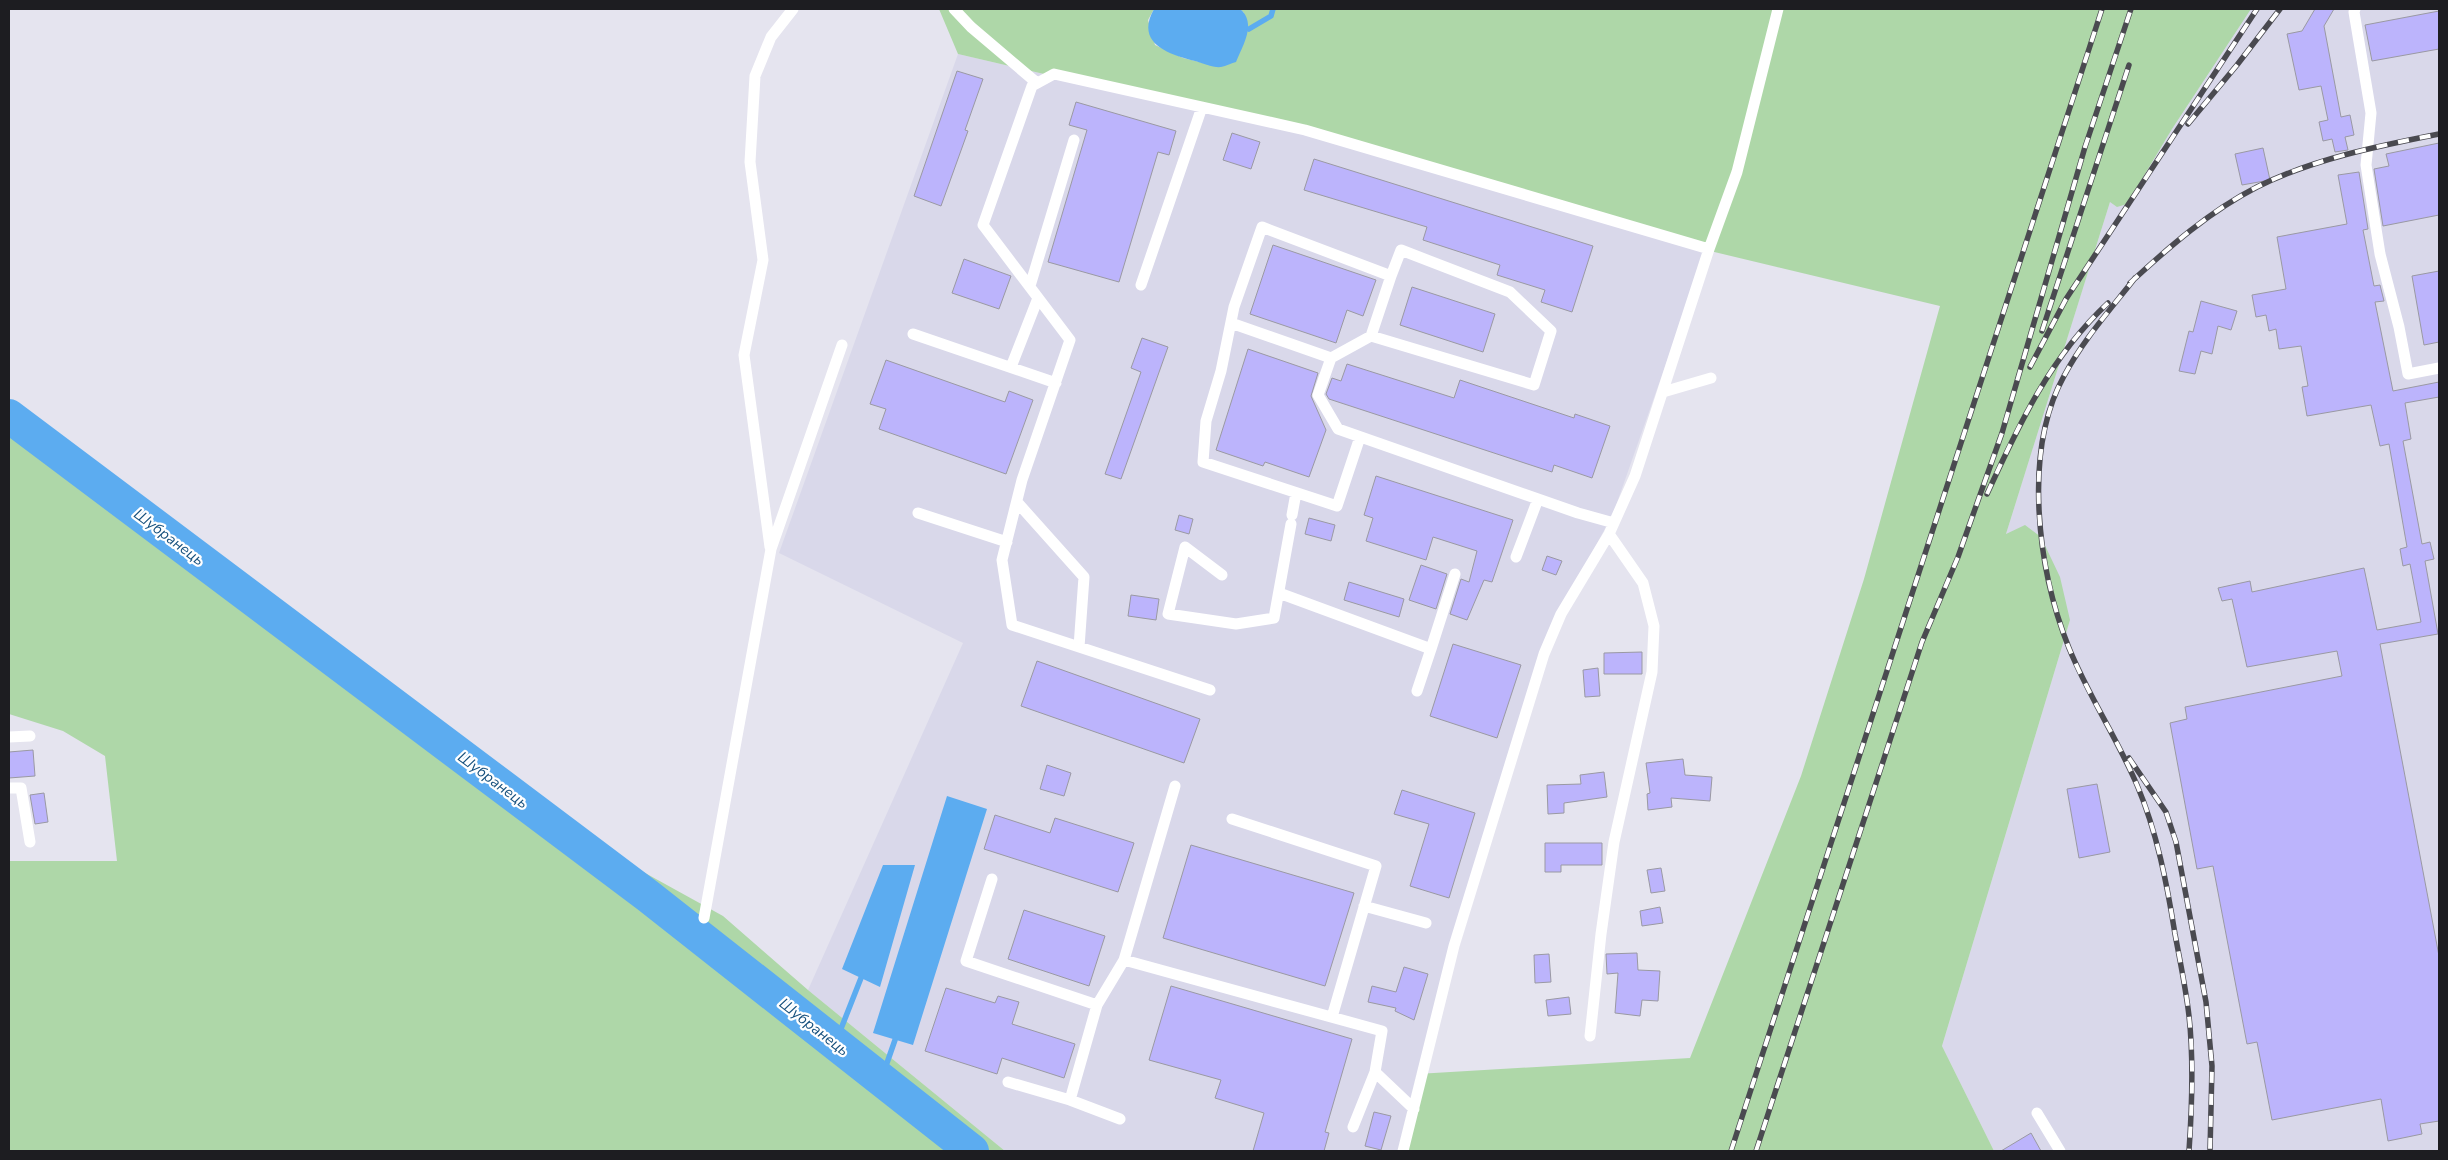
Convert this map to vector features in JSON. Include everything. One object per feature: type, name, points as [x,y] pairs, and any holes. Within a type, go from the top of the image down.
[{"type":"lane","points":[[771,549],[744,355],[763,260],[750,162],[755,76],[771,37],[793,9]]},
{"type":"lane","points":[[954,9],[971,27],[1037,83]]},
{"type":"lane","points":[[1403,1151],[1454,946],[1544,654],[1561,614],[1614,523],[1635,476],[1709,248],[1737,172],[1778,9]]},
{"type":"lane","points":[[2355,9],[2371,113],[2366,165],[2380,254],[2399,327],[2408,374],[2439,368]]},
{"type":"lane","points":[[1210,690],[1012,625],[1002,560],[1017,502],[1070,340],[983,225],[1032,86],[1054,74],[1305,130],[1709,248]]},
{"type":"lane","points":[[1142,284],[1202,107]]},
{"type":"lane","points":[[1030,286],[1074,140]]},
{"type":"lane","points":[[1360,437],[1337,506],[1203,462],[1206,421],[1221,371],[1234,307],[1262,227],[1391,276]]},
{"type":"lane","points":[[1371,336],[1534,385],[1551,331],[1510,292],[1401,250],[1371,336],[1331,358],[1318,394],[1338,429],[1538,499],[1614,523]]},
{"type":"lane","points":[[1011,368],[1038,298]]},
{"type":"lane","points":[[1231,323],[1331,358]]},
{"type":"lane","points":[[913,334],[1056,383]]},
{"type":"lane","points":[[704,918],[771,549],[842,345]]},
{"type":"lane","points":[[1663,392],[1711,378]]},
{"type":"lane","points":[[1222,574],[1185,547],[1168,614],[1236,624],[1274,618],[1296,493]]},
{"type":"lane","points":[[1516,557],[1538,499]]},
{"type":"lane","points":[[1017,502],[1084,577],[1079,647]]},
{"type":"lane","points":[[918,513],[1007,542]]},
{"type":"lane","points":[[1590,1036],[1601,934],[1614,842],[1652,672],[1654,626],[1643,583],[1608,534]]},
{"type":"lane","points":[[1417,690],[1455,574]]},
{"type":"lane","points":[[1279,593],[1431,648]]},
{"type":"lane","points":[[9,737],[30,736]]},
{"type":"lane","points":[[1070,1100],[1097,1004],[1124,960],[1175,786]]},
{"type":"lane","points":[[9,788],[21,788],[30,842]]},
{"type":"lane","points":[[1232,819],[1376,866],[1332,1017]]},
{"type":"lane","points":[[992,879],[966,961],[1097,1004]]},
{"type":"lane","points":[[1364,906],[1426,923]]},
{"type":"lane","points":[[1124,960],[1382,1031],[1375,1072],[1353,1126]]},
{"type":"lane","points":[[1375,1072],[1414,1109]]},
{"type":"lane","points":[[1008,1082],[1070,1100],[1120,1119]]},
{"type":"lane","points":[[2037,1114],[2060,1151]]},
{"type":"shaded area","points":[[2251,9],[2439,9],[2439,1151],[1994,1151],[1942,1046],[2070,620],[2006,534],[2110,202],[2127,203],[2172,129]]},
{"type":"shaded area","points":[[958,54],[1303,134],[1706,250],[1613,514],[1560,611],[1398,1151],[1005,1151],[808,990],[963,643],[779,553]]},
{"type":"green space","points":[[939,9],[1154,9],[1148,20],[1155,45],[1183,58],[1220,67],[1244,13],[1240,9],[2251,9],[2172,129],[2127,204],[2117,207],[2110,202],[2006,534],[2025,525],[2041,537],[2060,577],[2070,620],[1942,1046],[1994,1151],[1398,1151],[1417,1074],[1690,1058],[1801,776],[1864,579],[1940,306],[1706,250],[1303,134],[958,54]]},
{"type":"green space","points":[[9,407],[522,805],[723,916],[808,990],[1005,1151],[9,1151],[9,861],[117,861],[105,756],[63,731],[9,714]]},
{"type":"water","points":[[1154,9],[1240,9],[1248,21],[1248,27],[1245,41],[1236,62],[1215,67],[1174,55],[1157,45],[1151,39],[1148,30],[1149,21]]},
{"type":"water","points":[[947,796],[987,809],[913,1045],[873,1033]]},
{"type":"water","points":[[883,865],[915,865],[880,987],[842,969]]},
{"type":"building","points":[[2315,9],[2334,9],[2324,26],[2341,117],[2350,115],[2354,135],[2345,137],[2348,150],[2335,152],[2332,139],[2323,141],[2319,122],[2328,120],[2321,86],[2299,90],[2287,34],[2302,31]]},
{"type":"building","points":[[2439,11],[2439,49],[2372,61],[2365,25]]},
{"type":"building","points":[[957,71],[983,79],[965,130],[968,131],[941,206],[914,196]]},
{"type":"building","points":[[1076,102],[1176,131],[1169,155],[1158,152],[1119,282],[1048,262],[1087,130],[1069,125]]},
{"type":"building","points":[[1232,133],[1260,142],[1251,169],[1223,160]]},
{"type":"building","points":[[2439,143],[2439,215],[2383,226],[2374,169],[2389,166],[2386,154]]},
{"type":"building","points":[[2263,148],[2270,180],[2242,185],[2235,154]]},
{"type":"building","points":[[1314,159],[1593,246],[1572,312],[1541,302],[1545,290],[1497,275],[1500,265],[1423,240],[1427,227],[1304,190]]},
{"type":"building","points":[[2359,172],[2368,229],[2363,230],[2374,286],[2380,285],[2384,301],[2375,302],[2393,391],[2439,382],[2439,397],[2405,403],[2411,439],[2403,441],[2422,544],[2430,542],[2434,559],[2425,561],[2438,634],[2380,644],[2439,956],[2439,1121],[2420,1124],[2422,1134],[2388,1141],[2381,1099],[2272,1120],[2257,1042],[2247,1044],[2213,866],[2197,869],[2170,723],[2187,719],[2185,707],[2342,676],[2337,651],[2247,667],[2232,599],[2222,601],[2218,588],[2250,581],[2252,592],[2364,568],[2377,630],[2421,622],[2410,564],[2403,566],[2400,549],[2407,547],[2389,444],[2380,446],[2371,405],[2307,416],[2302,387],[2308,386],[2301,346],[2279,349],[2276,329],[2269,331],[2266,315],[2256,317],[2252,295],[2286,289],[2277,237],[2347,224],[2338,175]]},
{"type":"building","points":[[1273,245],[1376,280],[1363,316],[1347,310],[1336,343],[1250,314]]},
{"type":"building","points":[[964,259],[1011,276],[999,309],[952,293]]},
{"type":"building","points":[[2439,271],[2439,342],[2424,345],[2412,276]]},
{"type":"building","points":[[1412,287],[1495,314],[1483,352],[1400,325]]},
{"type":"building","points":[[2201,301],[2237,311],[2231,330],[2218,326],[2212,354],[2201,351],[2195,374],[2179,371],[2189,331],[2193,332]]},
{"type":"building","points":[[1142,338],[1168,347],[1121,479],[1105,474],[1141,372],[1131,368]]},
{"type":"building","points":[[1248,349],[1318,373],[1311,396],[1326,430],[1309,477],[1265,462],[1263,466],[1216,450]]},
{"type":"building","points":[[886,360],[1005,402],[1009,391],[1033,400],[1006,474],[879,429],[886,409],[870,404]]},
{"type":"building","points":[[1347,364],[1454,398],[1460,380],[1574,418],[1575,414],[1610,426],[1592,478],[1554,465],[1552,472],[1329,399],[1326,394],[1332,378],[1341,381]]},
{"type":"building","points":[[1376,476],[1513,520],[1492,582],[1484,580],[1467,620],[1450,614],[1461,579],[1469,582],[1477,551],[1433,537],[1426,560],[1366,541],[1373,518],[1364,515]]},
{"type":"building","points":[[1179,515],[1193,519],[1189,534],[1175,530]]},
{"type":"building","points":[[1309,518],[1335,525],[1331,541],[1305,534]]},
{"type":"building","points":[[1547,556],[1562,561],[1556,575],[1542,570]]},
{"type":"building","points":[[1421,565],[1447,574],[1436,609],[1409,600]]},
{"type":"building","points":[[1349,582],[1404,599],[1399,617],[1344,600]]},
{"type":"building","points":[[1131,595],[1159,599],[1156,620],[1128,616]]},
{"type":"building","points":[[1453,644],[1521,665],[1497,738],[1430,716]]},
{"type":"building","points":[[1642,652],[1642,674],[1604,674],[1604,653]]},
{"type":"building","points":[[1037,661],[1200,719],[1184,763],[1021,706]]},
{"type":"building","points":[[1598,668],[1600,696],[1585,697],[1583,670]]},
{"type":"building","points":[[33,750],[35,776],[9,778],[9,752]]},
{"type":"building","points":[[1683,759],[1685,775],[1712,777],[1710,801],[1671,798],[1672,807],[1648,810],[1647,794],[1650,793],[1646,763]]},
{"type":"building","points":[[1047,765],[1071,773],[1064,796],[1040,789]]},
{"type":"building","points":[[1604,772],[1607,797],[1564,803],[1564,813],[1548,814],[1547,785],[1581,784],[1580,775]]},
{"type":"building","points":[[2097,784],[2110,852],[2079,858],[2067,789]]},
{"type":"building","points":[[1402,790],[1475,813],[1449,898],[1410,886],[1429,824],[1394,814]]},
{"type":"building","points":[[44,793],[48,822],[35,824],[30,795]]},
{"type":"building","points":[[995,815],[1050,833],[1055,818],[1134,843],[1118,892],[984,849]]},
{"type":"building","points":[[1545,843],[1602,843],[1602,865],[1561,865],[1561,872],[1545,872]]},
{"type":"building","points":[[1191,845],[1354,893],[1325,986],[1163,938]]},
{"type":"building","points":[[1661,868],[1665,891],[1651,893],[1647,870]]},
{"type":"building","points":[[1660,907],[1663,923],[1642,926],[1640,911]]},
{"type":"building","points":[[1024,910],[1105,936],[1089,986],[1008,959]]},
{"type":"building","points":[[1637,953],[1638,970],[1660,971],[1658,1001],[1642,1000],[1640,1016],[1615,1013],[1618,973],[1607,974],[1606,954]]},
{"type":"building","points":[[1549,954],[1551,982],[1535,983],[1534,955]]},
{"type":"building","points":[[1404,967],[1428,974],[1414,1020],[1395,1011],[1396,1008],[1368,1002],[1372,986],[1396,992]]},
{"type":"building","points":[[1171,986],[1352,1039],[1325,1132],[1329,1133],[1324,1151],[1253,1151],[1264,1113],[1215,1098],[1221,1080],[1149,1060]]},
{"type":"building","points":[[946,988],[995,1003],[998,996],[1019,1002],[1012,1024],[1075,1044],[1064,1078],[1002,1058],[997,1074],[925,1051]]},
{"type":"building","points":[[1569,997],[1571,1014],[1548,1016],[1546,1000]]},
{"type":"building","points":[[1374,1112],[1391,1116],[1381,1150],[1365,1146]]},
{"type":"building","points":[[2031,1133],[2041,1151],[2001,1151]]},
{"type":"waterway","points":[[1249,29],[1271,16],[1273,9]]},
{"type":"waterway","name":"Шубранець","points":[[9,416],[648,896],[972,1151]]},
{"type":"waterway","points":[[835,1044],[861,978]]},
{"type":"waterway","points":[[881,1080],[895,1040]]},
{"type":"railway","points":[[1731,1151],[2102,9]]},
{"type":"railway","points":[[1756,1151],[1922,642],[1958,557],[2002,433],[2085,147],[2131,9]]},
{"type":"railway","points":[[2030,367],[2066,299],[2257,9]]},
{"type":"railway","points":[[2188,124],[2280,9]]},
{"type":"railway","points":[[2042,331],[2129,65]]},
{"type":"railway","points":[[2130,283],[2206,218],[2257,187],[2278,177],[2346,154],[2439,134]]},
{"type":"railway","points":[[2135,278],[2071,363],[2051,406],[2043,440],[2039,475],[2039,512],[2049,584],[2058,617],[2069,648],[2137,785],[2150,821],[2160,858],[2183,975],[2189,1016],[2192,1050],[2189,1151]]},
{"type":"railway","points":[[1987,494],[2024,417],[2053,368],[2070,345],[2108,303]]},
{"type":"railway","points":[[2129,758],[2166,812],[2176,842],[2206,1002],[2212,1066],[2210,1151]]}]
